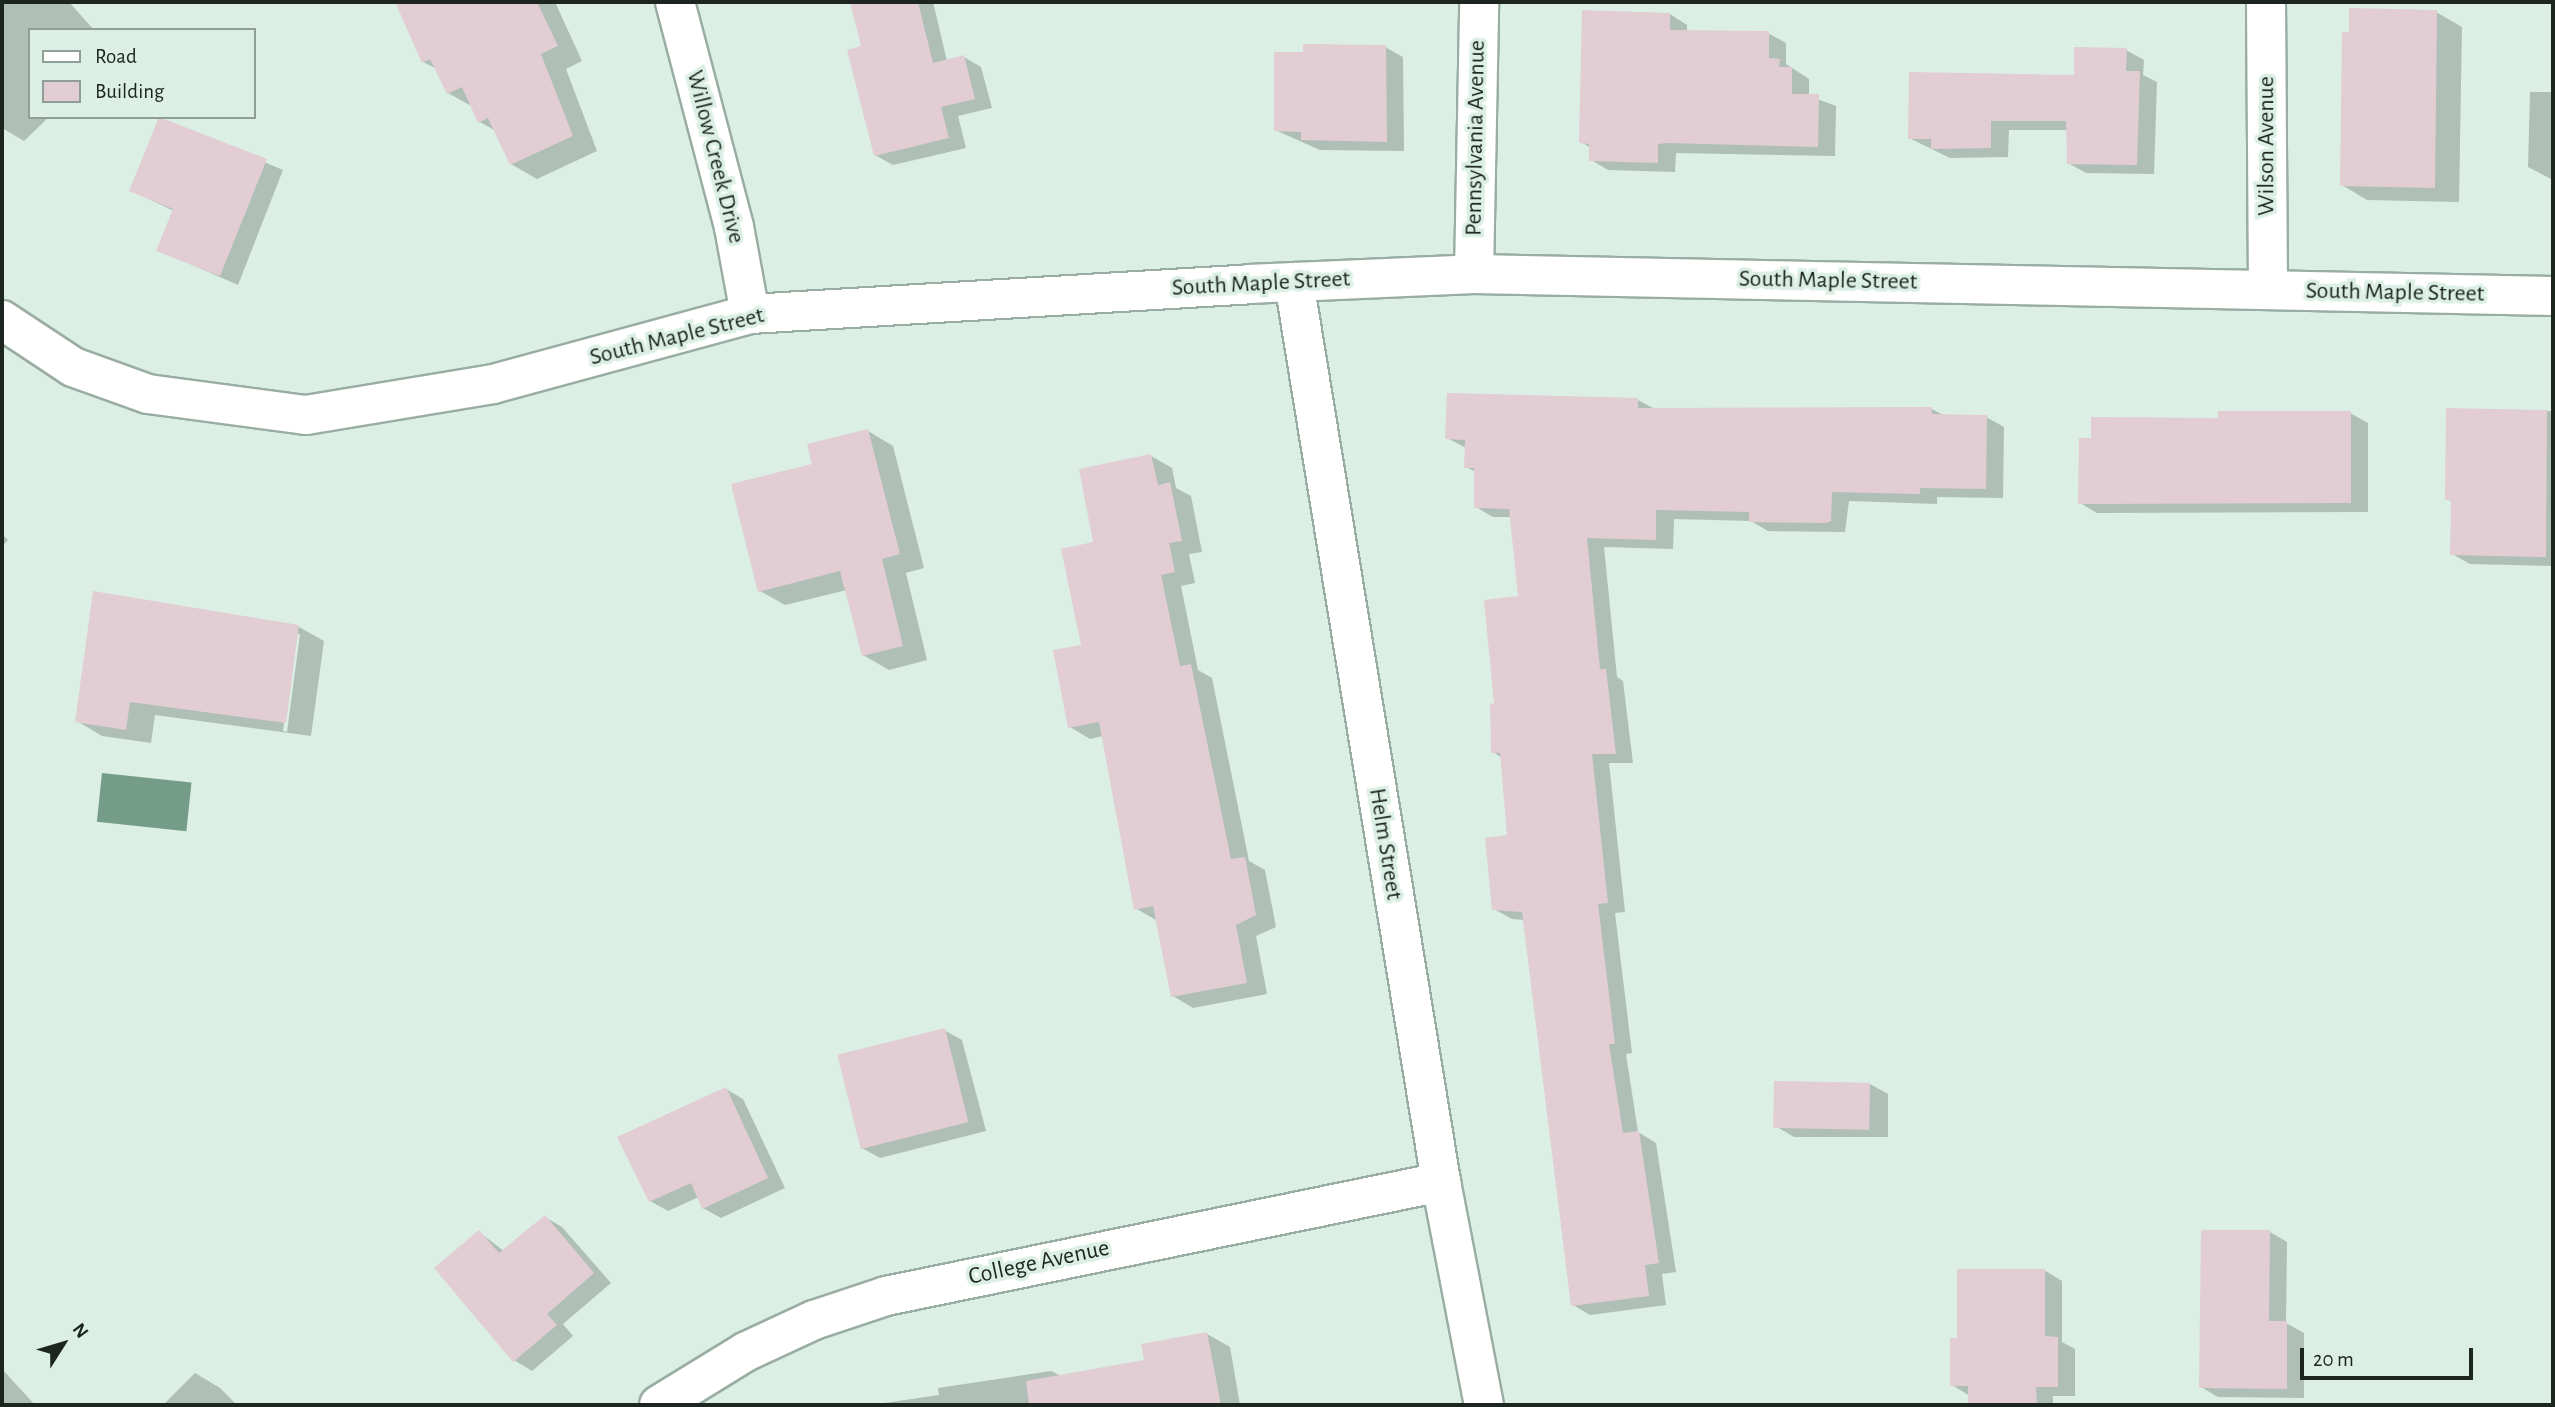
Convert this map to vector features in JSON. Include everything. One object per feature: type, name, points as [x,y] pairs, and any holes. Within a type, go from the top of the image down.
[{"type":"street","name":"Willow Creek Drive","points":[[675,2],[734,227],[750,314]]},
{"type":"street","name":"Pennsylvania Avenue","points":[[1474,274],[1479,2]]},
{"type":"street","name":"Wilson Avenue","points":[[2266,2],[2268,290]]},
{"type":"street","name":"South Maple Street","points":[[2,320],[73,367],[148,394],[306,415],[493,384],[750,314],[1294,282],[1474,274],[2553,296]]},
{"type":"street","name":"Helm Street","points":[[1294,282],[1441,1182],[1484,1405]]},
{"type":"street","name":"College Avenue","points":[[659,1405],[745,1352],[814,1320],[886,1296],[1441,1182]]},
{"type":"shaded area","points":[[102,773],[192,782],[186,831],[97,822]]},
{"type":"building","points":[[395,2],[537,2],[558,46],[541,54],[573,136],[510,165],[488,118],[478,123],[462,87],[447,94],[430,59],[422,63]]},
{"type":"building","points":[[850,2],[918,2],[933,63],[964,55],[975,99],[941,107],[949,138],[874,156],[847,50],[861,46]]},
{"type":"building","points":[[2349,8],[2437,10],[2435,188],[2340,186],[2342,32],[2349,32]]},
{"type":"building","points":[[1582,10],[1670,13],[1670,30],[1769,31],[1769,58],[1780,59],[1779,67],[1792,67],[1792,94],[1819,94],[1818,147],[1667,143],[1658,144],[1658,163],[1589,161],[1589,144],[1579,143]]},
{"type":"building","points":[[1303,44],[1386,45],[1387,142],[1301,140],[1301,132],[1274,131],[1274,52],[1303,52]]},
{"type":"building","points":[[2074,47],[2127,48],[2126,71],[2140,71],[2137,165],[2067,164],[2066,121],[1991,121],[1991,148],[1931,149],[1931,139],[1908,139],[1909,72],[2074,75]]},
{"type":"building","points":[[158,119],[267,159],[220,276],[156,251],[173,209],[129,191]]},
{"type":"building","points":[[1447,393],[1638,398],[1638,408],[1932,407],[1932,414],[1987,415],[1986,489],[1920,488],[1920,494],[1832,492],[1831,521],[1826,523],[1749,522],[1749,512],[1656,510],[1656,540],[1587,538],[1600,669],[1606,669],[1616,754],[1592,754],[1608,903],[1598,904],[1615,1044],[1609,1044],[1623,1133],[1639,1131],[1659,1263],[1645,1265],[1649,1296],[1571,1306],[1522,912],[1492,910],[1485,838],[1507,835],[1500,753],[1491,753],[1490,703],[1494,704],[1484,600],[1518,596],[1509,509],[1474,508],[1474,468],[1464,468],[1465,440],[1445,439]]},
{"type":"building","points":[[2446,408],[2547,410],[2546,557],[2450,555],[2451,500],[2445,500]]},
{"type":"building","points":[[2218,411],[2351,411],[2351,503],[2078,504],[2079,438],[2091,438],[2091,417],[2218,418]]},
{"type":"building","points":[[868,429],[900,554],[882,559],[903,646],[862,656],[840,571],[758,592],[731,484],[812,464],[807,444]]},
{"type":"building","points":[[1151,454],[1158,485],[1170,482],[1182,541],[1169,543],[1175,572],[1161,575],[1180,666],[1191,664],[1231,859],[1245,857],[1256,915],[1236,925],[1247,983],[1171,997],[1153,906],[1134,910],[1099,722],[1068,728],[1053,650],[1081,645],[1061,549],[1093,542],[1079,469]]},
{"type":"building","points":[[93,591],[299,625],[286,723],[130,702],[126,730],[75,722]]},
{"type":"building","points":[[945,1028],[968,1122],[861,1149],[837,1055]]},
{"type":"building","points":[[1774,1081],[1870,1083],[1869,1130],[1773,1128]]},
{"type":"building","points":[[726,1087],[768,1178],[702,1209],[691,1183],[649,1202],[617,1137]]},
{"type":"building","points":[[545,1215],[594,1273],[547,1314],[557,1325],[513,1362],[434,1268],[479,1230],[499,1253]]},
{"type":"building","points":[[2201,1230],[2270,1230],[2269,1321],[2287,1321],[2287,1389],[2199,1388]]},
{"type":"building","points":[[1957,1269],[2045,1269],[2045,1336],[2058,1337],[2058,1387],[2036,1387],[2037,1405],[1968,1405],[1968,1386],[1950,1386],[1950,1338],[1957,1338]]},
{"type":"building","points":[[1207,1332],[1221,1405],[1029,1405],[1026,1381],[1144,1360],[1141,1344]]}]
